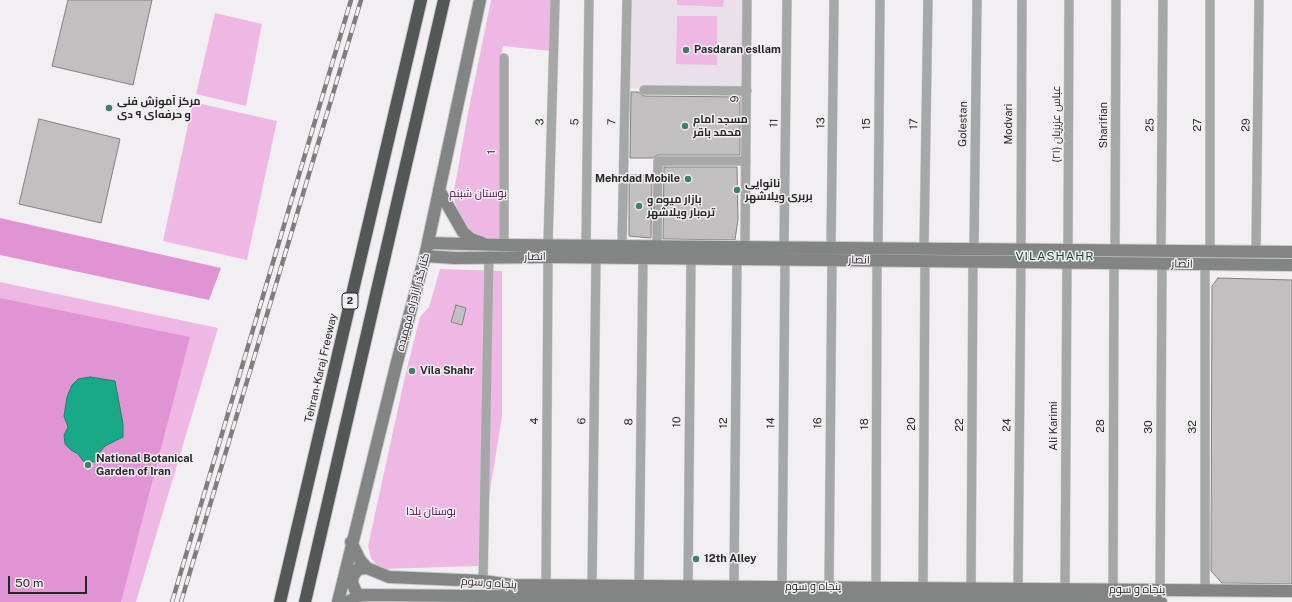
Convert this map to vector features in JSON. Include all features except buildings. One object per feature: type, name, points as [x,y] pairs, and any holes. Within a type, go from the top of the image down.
[{"type":"highway","name":"Tehran-Karaj Freeway","points":[[280,602],[421,0]]},
{"type":"highway","name":"2","points":[[305,602],[444,0]]},
{"type":"street","name":"کنارگذر آزادراه فهمیده","points":[[338,602],[351,542],[425,256],[480,0]]},
{"type":"street","name":"3","points":[[548,251],[555,0]]},
{"type":"street","name":"5","points":[[586,245],[589,0]]},
{"type":"street","name":"7","points":[[622,245],[627,0]]},
{"type":"street","name":"9","points":[[745,246],[747,0]]},
{"type":"street","name":"11","points":[[784,246],[787,0]]},
{"type":"street","name":"13","points":[[831,247],[834,0]]},
{"type":"street","name":"15","points":[[878,247],[880,0]]},
{"type":"street","name":"17","points":[[924,248],[928,0]]},
{"type":"street","name":"Golestan","points":[[974,248],[977,0]]},
{"type":"street","name":"Modvari","points":[[1021,248],[1022,0]]},
{"type":"street","name":"عباس عزیزیان (۲۱)","points":[[1068,249],[1069,0]]},
{"type":"street","name":"Sharifian","points":[[1115,249],[1116,0]]},
{"type":"street","name":"25","points":[[1161,250],[1163,0]]},
{"type":"street","name":"27","points":[[1210,0],[1210,250]]},
{"type":"street","name":"29","points":[[1256,251],[1259,0]]},
{"type":"street","name":"1","points":[[504,58],[504,245]]},
{"type":"street","points":[[644,90],[747,91]]},
{"type":"street","points":[[657,246],[658,161],[746,161]]},
{"type":"street","points":[[439,190],[463,232],[471,239],[485,244]]},
{"type":"street","name":"انصار","points":[[428,243],[504,245],[596,257],[1292,265]]},
{"type":"street","name":"انصار","points":[[425,256],[455,258],[489,256],[548,251],[586,245],[1021,248],[1292,252]]},
{"type":"street","name":"4","points":[[546,586],[548,251]]},
{"type":"street","points":[[483,582],[489,256]]},
{"type":"street","name":"6","points":[[592,586],[596,257]]},
{"type":"street","name":"8","points":[[639,586],[643,258]]},
{"type":"street","name":"10","points":[[688,587],[691,258]]},
{"type":"street","name":"12","points":[[734,587],[737,258]]},
{"type":"street","name":"14","points":[[782,587],[785,259]]},
{"type":"street","name":"16","points":[[829,588],[832,260]]},
{"type":"street","name":"18","points":[[876,588],[877,260]]},
{"type":"street","name":"20","points":[[923,588],[925,261]]},
{"type":"street","name":"22","points":[[971,588],[973,261]]},
{"type":"street","name":"24","points":[[1018,589],[1021,262]]},
{"type":"street","name":"Ali Karimi","points":[[1065,589],[1067,262]]},
{"type":"street","name":"28","points":[[1112,590],[1114,263]]},
{"type":"street","name":"30","points":[[1160,596],[1162,264]]},
{"type":"street","name":"32","points":[[1205,590],[1206,264]]},
{"type":"street","points":[[351,542],[360,560],[367,568]]},
{"type":"street","points":[[353,599],[353,576],[358,569],[367,568]]},
{"type":"street","name":"پنجاه و سوم","points":[[367,568],[388,578],[483,582],[512,591],[546,586],[971,588],[1112,590],[1160,596]]},
{"type":"street","name":"پنجاه و سوم","points":[[353,599],[512,591],[1160,596],[1205,590],[1292,591]]},
{"type":"shaded area","name":"Pasdaran esllam","points":[[627,0],[747,0],[747,89],[624,88]]},
{"type":"shaded area","points":[[0,218],[221,268],[209,300],[0,255]]},
{"type":"shaded area","name":"National Botanical Garden of Iran","points":[[0,298],[190,337],[121,602],[0,602]]},
{"type":"shaded area","points":[[90,377],[115,381],[123,424],[123,437],[105,446],[99,453],[99,459],[95,462],[83,461],[78,454],[65,444],[64,435],[68,427],[64,416],[67,397],[72,385],[78,379]]},
{"type":"green space","name":"بوستان شبنم","points":[[491,0],[551,0],[551,51],[503,46],[500,63],[501,241],[484,239],[474,235],[459,214],[453,196]]},
{"type":"green space","points":[[677,0],[724,0],[723,7],[677,5]]},
{"type":"green space","points":[[215,13],[262,24],[246,106],[196,94]]},
{"type":"green space","points":[[677,16],[717,16],[717,65],[676,64]]},
{"type":"green space","points":[[193,102],[277,121],[247,260],[163,241]]},
{"type":"green space","name":"بوستان یلدا","points":[[440,269],[502,271],[502,416],[478,566],[380,569],[371,558],[368,546],[406,372],[420,317],[429,307]]},
{"type":"green space","name":"National Botanical Garden of Iran","points":[[0,282],[218,328],[136,602],[0,602]]},
{"type":"railway","points":[[172,602],[351,0]]},
{"type":"railway","points":[[181,602],[361,0]]},
{"type":"place","name":"Pasdaran esllam","points":[[686,50]]},
{"type":"place","name":"مرکز آموزش فنی و حرفه‌ای ۹ دی","points":[[109,108]]},
{"type":"place","name":"مسجد امام محمد باقر","points":[[685,126]]},
{"type":"place","name":"Mehrdad Mobile","points":[[688,179]]},
{"type":"place","name":"نانوایی بربری ویلاشهر","points":[[737,190]]},
{"type":"place","name":"بازار میوه و تره‌بار ویلاشهر","points":[[639,206]]},
{"type":"place","name":"Vila Shahr","points":[[412,371]]},
{"type":"place","name":"National Botanical Garden of Iran","points":[[88,465]]},
{"type":"place","name":"12th Alley","points":[[696,559]]},
{"type":"district","name":"VILASHAHR","points":[[1055,256]]}]
